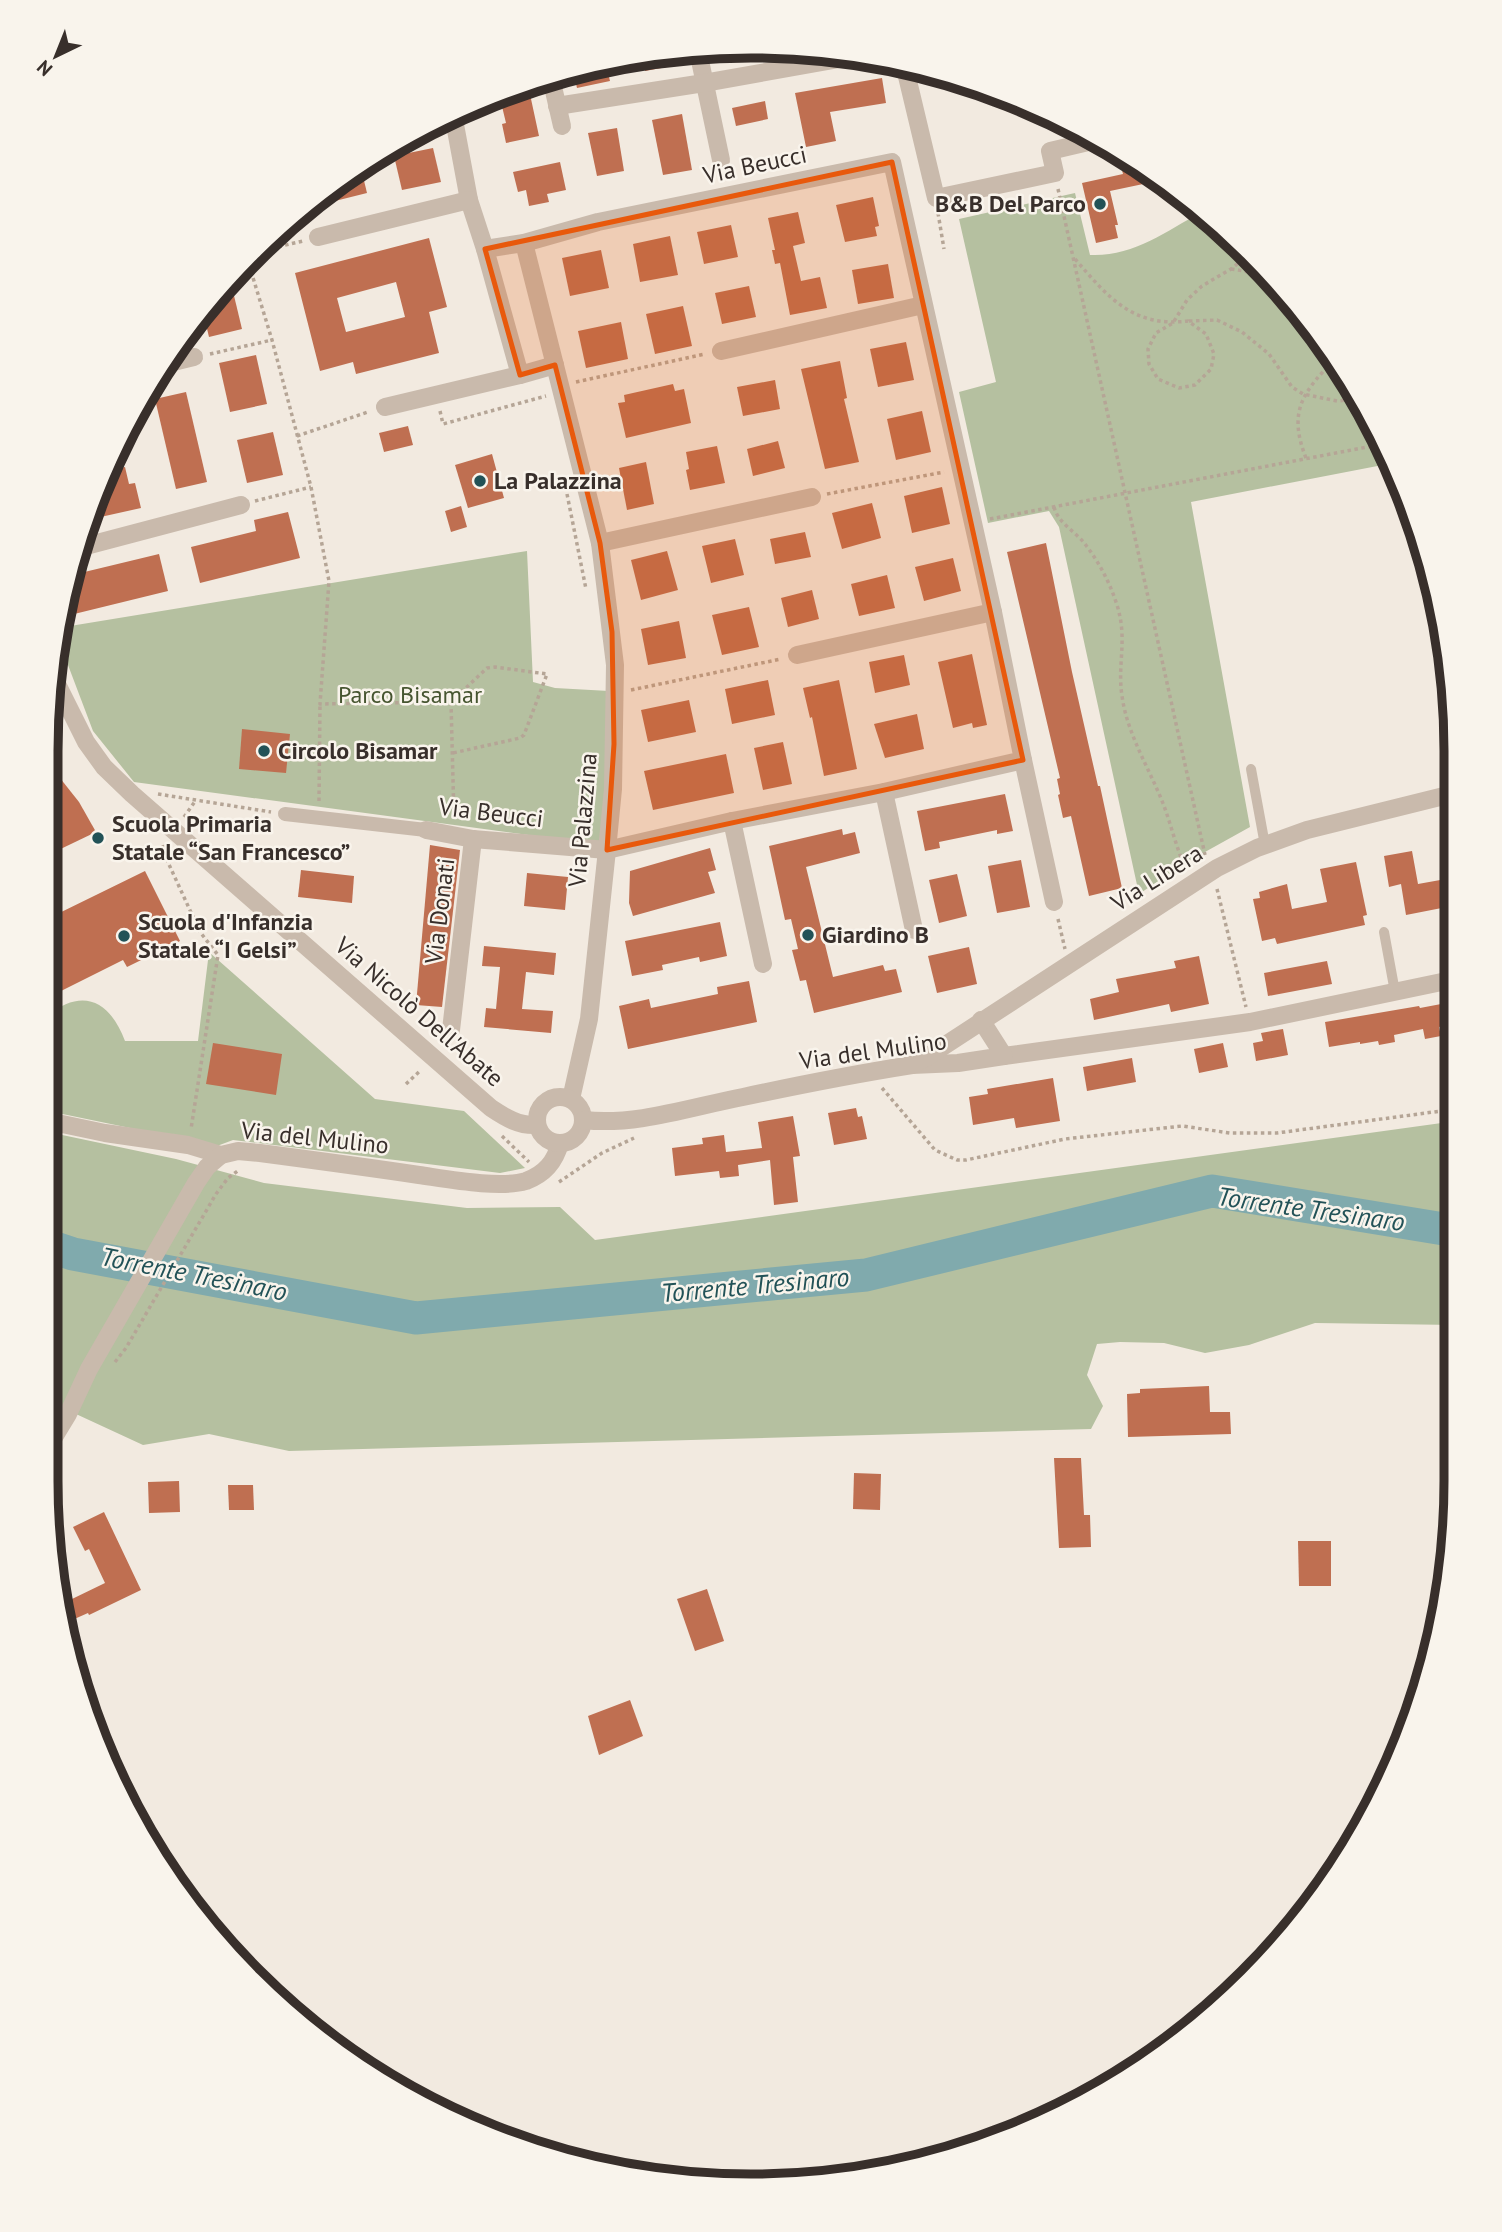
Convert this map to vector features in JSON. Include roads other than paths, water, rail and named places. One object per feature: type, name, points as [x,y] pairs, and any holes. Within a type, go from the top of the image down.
[{"type":"street","points":[[700,60],[721,160]]},
{"type":"street","points":[[557,106],[823,62]]},
{"type":"street","points":[[907,76],[936,198],[1055,173],[1050,151],[1084,143]]},
{"type":"street","points":[[553,87],[562,126]]},
{"type":"street","points":[[455,124],[469,200],[520,374]]},
{"type":"street","name":"Via Beucci","points":[[485,249],[524,243],[598,222],[892,162],[993,612],[1054,902]]},
{"type":"street","points":[[318,237],[469,200]]},
{"type":"street","name":"Via Palazzina","points":[[524,243],[555,365],[553,391],[600,543],[612,632],[613,789],[589,1019],[571,1099]]},
{"type":"street","points":[[720,351],[923,305]]},
{"type":"street","points":[[179,361],[194,357]]},
{"type":"street","points":[[384,407],[555,365]]},
{"type":"street","points":[[600,543],[812,497]]},
{"type":"street","points":[[90,545],[241,505]]},
{"type":"street","points":[[797,655],[993,612]]},
{"type":"street","name":"Via Nicolò Dell'Abate","points":[[61,691],[86,742],[104,767],[132,794],[491,1108],[507,1119],[537,1125]]},
{"type":"street","name":"Via Beucci","points":[[285,814],[426,830],[473,839],[607,850],[1023,760]]},
{"type":"street","points":[[884,792],[914,930]]},
{"type":"street","name":"Via Libera","points":[[912,1065],[1217,868],[1265,845],[1307,830],[1444,796]]},
{"type":"street","points":[[732,821],[763,964]]},
{"type":"street","name":"Via Donati","points":[[451,1030],[473,839]]},
{"type":"street","name":"Via del Mulino","points":[[584,1120],[606,1121],[668,1113],[912,1065],[958,1063],[1250,1022],[1444,982]]},
{"type":"street","points":[[981,1020],[1004,1056]]},
{"type":"street","points":[[556,1096],[571,1099],[579,1105],[584,1120],[582,1127],[574,1139],[560,1143],[548,1140],[537,1125],[537,1117],[543,1103],[556,1096]]},
{"type":"street","name":"Via del Mulino","points":[[58,1123],[188,1145],[221,1155],[238,1151],[260,1153],[504,1184],[524,1182],[541,1174],[556,1156],[560,1143]]},
{"type":"street","points":[[58,1430],[89,1370],[196,1183],[207,1167],[221,1155]]},
{"type":"lane","points":[[1251,769],[1265,845]]},
{"type":"lane","points":[[1384,932],[1395,992]]},
{"type":"waterway","name":"Torrente Tresinaro","points":[[58,1249],[416,1318],[866,1275],[1212,1191],[1444,1229]]},
{"type":"place","name":"B&B Del Parco","points":[[1100,204]]},
{"type":"place","name":"La Palazzina","points":[[480,481]]},
{"type":"place","name":"Circolo Bisamar","points":[[264,751]]},
{"type":"place","name":"Scuola Primaria Statale “San Francesco”","points":[[98,838]]},
{"type":"place","name":"Giardino B","points":[[808,935]]},
{"type":"place","name":"Scuola d'Infanzia Statale “I Gelsi”","points":[[124,936]]},
{"type":"park label","name":"Parco Bisamar","points":[[410,695]]}]
